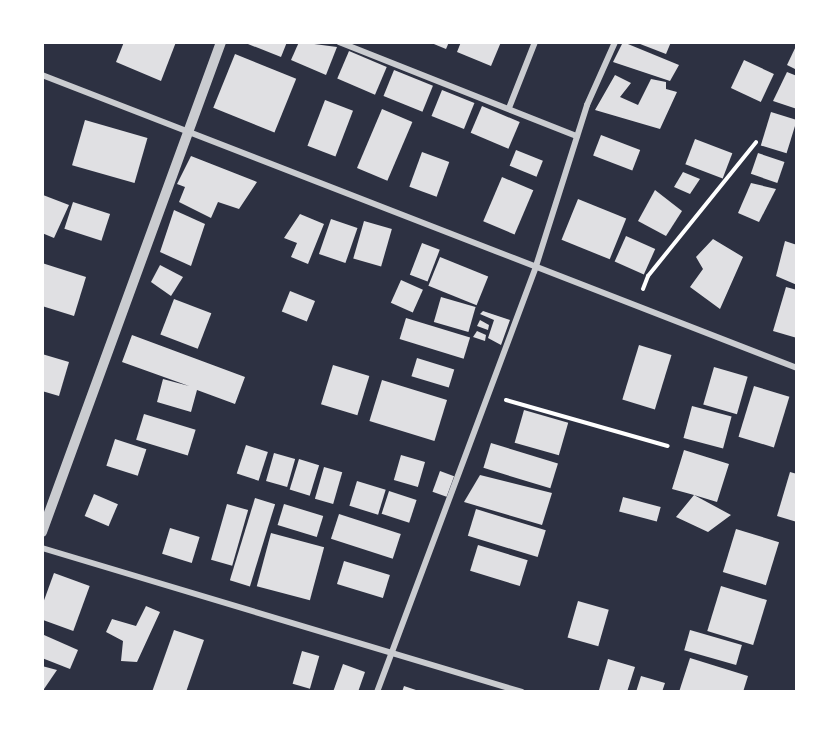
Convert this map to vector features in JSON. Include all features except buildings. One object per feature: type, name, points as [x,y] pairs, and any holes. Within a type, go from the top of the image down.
[{"type":"street","points":[[42,532],[221,42]]},
{"type":"street","points":[[339,42],[577,136]]},
{"type":"street","points":[[508,108],[536,42]]},
{"type":"street","points":[[377,692],[390,651],[536,266],[577,136],[615,42]]},
{"type":"street","points":[[42,75],[190,130],[797,368]]},
{"type":"street","points":[[42,548],[522,692]]},
{"type":"path","points":[[638,304],[648,276],[756,142]]},
{"type":"path","points":[[488,395],[668,446]]}]
